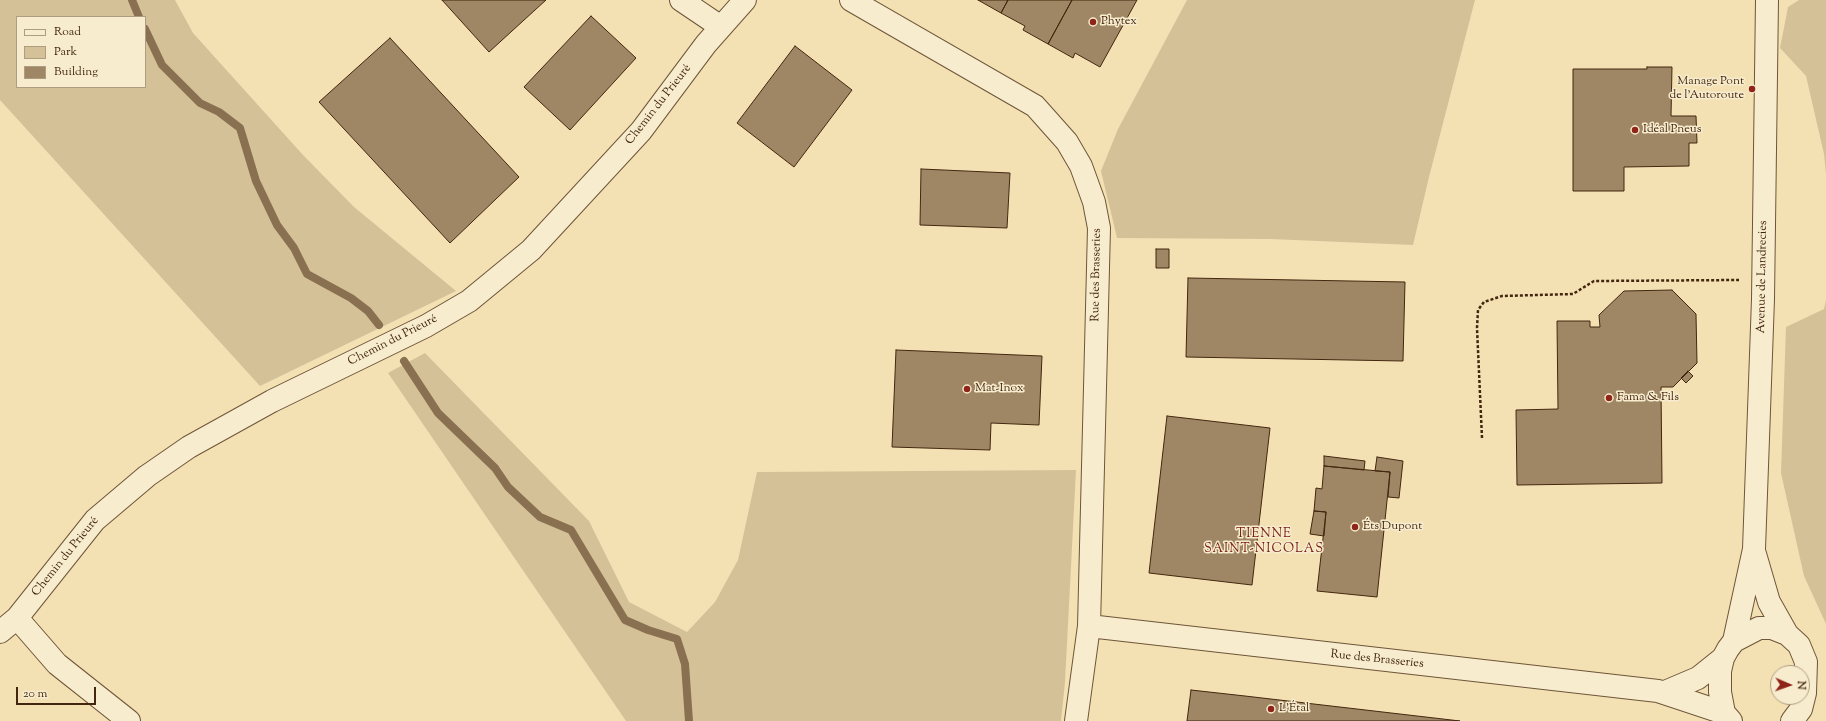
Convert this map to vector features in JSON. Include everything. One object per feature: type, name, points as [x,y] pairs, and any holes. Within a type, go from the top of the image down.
[{"type":"street","points":[[681,0],[721,27]]},
{"type":"street","name":"Chemin du Prieuré","points":[[0,632],[17,618],[95,520],[147,476],[189,447],[272,401],[426,326],[469,301],[525,254],[641,131],[706,44],[745,0]]},
{"type":"street","name":"Rue des Brasseries","points":[[851,0],[1035,106],[1067,142],[1081,166],[1094,202],[1099,228],[1089,626],[1076,721]]},
{"type":"street","name":"Avenue de Landrecies","points":[[1728,718],[1720,692],[1754,548],[1763,280],[1769,2]]},
{"type":"street","name":"Avenue de Landrecies","points":[[1754,548],[1769,602],[1787,634]]},
{"type":"street","points":[[17,618],[57,664],[129,721]]},
{"type":"street","name":"Rue des Brasseries","points":[[1089,626],[1665,692],[1728,718]]},
{"type":"street","name":"Avenue de Landrecies","points":[[1729,650],[1759,628],[1772,628],[1787,634],[1800,645],[1806,662],[1805,693],[1801,709],[1792,721]]},
{"type":"street","name":"Rue des Brasseries","points":[[1665,692],[1698,678],[1729,650]]},
{"type":"path","points":[[1482,438],[1476,328],[1478,310],[1484,302],[1502,296],[1573,294],[1594,281],[1763,280]]},
{"type":"green space","points":[[0,0],[175,0],[193,33],[303,155],[354,207],[456,291],[260,386],[0,100]]},
{"type":"green space","points":[[1187,0],[1475,0],[1413,245],[1270,239],[1117,238],[1101,171],[1118,129]]},
{"type":"green space","points":[[1799,0],[1826,0],[1826,174],[1824,154],[1806,76],[1780,48],[1788,7]]},
{"type":"green space","points":[[1826,300],[1826,624],[1804,576],[1781,473],[1786,327],[1824,309]]},
{"type":"green space","points":[[425,353],[589,521],[629,602],[687,632],[715,602],[738,560],[757,472],[1076,470],[1065,682],[1061,721],[626,721],[388,373]]},
{"type":"building","points":[[442,0],[546,0],[489,52]]},
{"type":"building","points":[[978,0],[1008,0],[1001,13]]},
{"type":"building","points":[[1008,0],[1072,0],[1048,44],[1023,30],[1025,26],[1001,13]]},
{"type":"building","name":"Phytex","points":[[1072,0],[1137,0],[1100,67],[1075,53],[1073,58],[1048,44]]},
{"type":"building","points":[[591,16],[636,58],[570,130],[524,87]]},
{"type":"building","points":[[390,38],[519,177],[450,243],[319,102]]},
{"type":"building","points":[[795,46],[852,90],[794,167],[737,123]]},
{"type":"building","name":"Idéal Pneus","points":[[1647,67],[1672,67],[1671,116],[1696,116],[1697,143],[1689,143],[1689,166],[1624,167],[1624,191],[1573,191],[1573,69],[1647,69]]},
{"type":"building","points":[[921,169],[1010,173],[1007,228],[920,225]]},
{"type":"building","points":[[1156,249],[1169,249],[1169,268],[1156,268]]},
{"type":"building","points":[[1188,278],[1405,282],[1403,361],[1186,357]]},
{"type":"building","name":"Fama & Fils","points":[[1672,290],[1696,314],[1697,363],[1673,387],[1661,387],[1662,483],[1517,485],[1516,410],[1558,409],[1557,321],[1590,321],[1590,327],[1600,327],[1599,315],[1624,291]]},
{"type":"building","name":"Mat-Inox","points":[[896,350],[1042,356],[1039,425],[991,423],[990,450],[892,447]]},
{"type":"building","points":[[1688,371],[1693,376],[1686,383],[1681,378]]},
{"type":"building","points":[[1167,416],[1270,428],[1252,585],[1149,573]]},
{"type":"building","points":[[1324,456],[1365,461],[1364,470],[1324,466]]},
{"type":"building","points":[[1377,457],[1403,461],[1399,498],[1388,497],[1390,472],[1375,471]]},
{"type":"building","name":"Éts Dupont","points":[[1324,466],[1390,472],[1377,597],[1317,591],[1326,512],[1314,511],[1316,488],[1322,489]]},
{"type":"building","points":[[1314,511],[1326,512],[1324,536],[1310,534]]},
{"type":"building","name":"L'Étal","points":[[1191,690],[1245,696],[1460,721],[1187,721]]},
{"type":"waterway","points":[[132,0],[139,16]]},
{"type":"waterway","points":[[146,31],[162,65],[200,103],[219,112],[240,128],[256,181],[277,225],[294,248],[307,274],[351,298],[368,311],[379,325]]},
{"type":"waterway","points":[[404,361],[438,413],[495,468],[508,487],[540,517],[571,530],[625,620],[648,630],[677,639],[685,664],[689,721]]},
{"type":"place","name":"Phytex","points":[[1093,22]]},
{"type":"place","name":"Manage Pont de l'Autoroute","points":[[1752,89]]},
{"type":"place","name":"Idéal Pneus","points":[[1635,130]]},
{"type":"place","name":"Mat-Inox","points":[[967,389]]},
{"type":"place","name":"Fama & Fils","points":[[1609,398]]},
{"type":"place","name":"Éts Dupont","points":[[1355,527]]},
{"type":"place","name":"L'Étal","points":[[1271,709]]},
{"type":"district","name":"TIENNE SAINT-NICOLAS","points":[[1264,542]]}]
